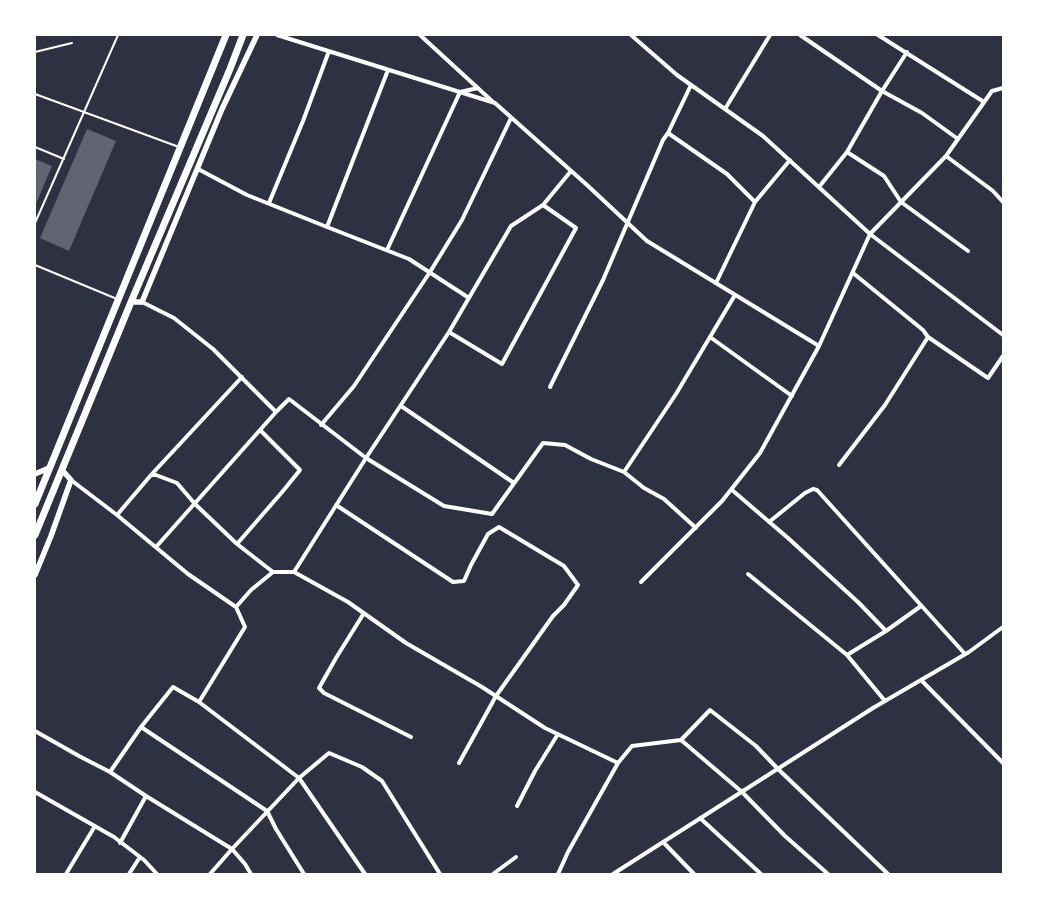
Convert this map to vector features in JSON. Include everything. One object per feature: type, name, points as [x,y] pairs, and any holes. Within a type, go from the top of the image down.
[{"type":"highway","points":[[35,504],[226,35]]},
{"type":"highway","points":[[35,535],[131,302],[227,77],[243,35]]},
{"type":"street","points":[[142,302],[222,109],[257,35]]},
{"type":"street","points":[[277,35],[495,103]]},
{"type":"street","points":[[420,35],[627,222],[646,241],[819,346]]},
{"type":"street","points":[[631,35],[677,75],[763,136],[870,234],[1003,335]]},
{"type":"street","points":[[725,109],[770,35]]},
{"type":"street","points":[[800,35],[882,91],[922,113],[958,139]]},
{"type":"street","points":[[878,35],[984,102]]},
{"type":"street","points":[[269,203],[303,121],[329,51]]},
{"type":"street","points":[[819,187],[847,152],[882,91],[907,52]]},
{"type":"street","points":[[327,227],[388,70]]},
{"type":"street","points":[[550,387],[603,280],[663,140],[668,133],[691,85]]},
{"type":"street","points":[[460,92],[478,88]]},
{"type":"street","points":[[641,582],[722,501],[760,453],[819,346],[870,234],[946,156],[992,91],[1003,88]]},
{"type":"street","points":[[387,250],[460,92]]},
{"type":"street","points":[[321,425],[354,386],[430,272],[462,220],[511,118]]},
{"type":"street","points":[[668,133],[727,174],[755,202]]},
{"type":"street","points":[[847,152],[884,176],[901,202],[968,251]]},
{"type":"street","points":[[946,156],[993,191],[1003,202]]},
{"type":"street","points":[[716,284],[755,202],[790,160]]},
{"type":"street","points":[[198,169],[248,195],[409,259],[469,298]]},
{"type":"street","points":[[294,572],[366,458],[449,332],[512,226],[543,205],[571,171]]},
{"type":"street","points":[[449,332],[502,364],[576,228],[543,205]]},
{"type":"street","points":[[853,273],[923,330],[928,337],[988,378],[1003,356]]},
{"type":"street","points":[[624,472],[676,394],[735,295]]},
{"type":"street","points":[[131,302],[142,302],[174,318],[214,349],[276,412]]},
{"type":"street","points":[[710,337],[792,396]]},
{"type":"street","points":[[839,465],[885,405],[928,337]]},
{"type":"street","points":[[117,515],[151,475],[242,377]]},
{"type":"street","points":[[156,547],[289,399],[366,458],[444,506],[492,514],[543,443],[565,445],[591,459],[624,472],[644,488],[664,499],[696,528]]},
{"type":"street","points":[[401,406],[514,483]]},
{"type":"street","points":[[237,544],[283,492],[300,470],[260,430]]},
{"type":"street","points":[[35,474],[49,468]]},
{"type":"street","points":[[62,470],[71,480],[117,515],[188,574],[236,607],[245,627],[199,702]]},
{"type":"street","points":[[151,475],[156,475],[177,483],[195,504],[237,544],[273,572],[294,572],[348,602],[406,643],[496,696],[545,728],[618,763]]},
{"type":"street","points":[[35,575],[52,536],[71,480]]},
{"type":"street","points":[[769,522],[805,493],[813,489],[817,490],[965,654]]},
{"type":"street","points":[[732,490],[859,603],[886,630]]},
{"type":"street","points":[[336,505],[453,582],[464,581],[488,534],[499,527],[564,566],[578,585],[564,605],[553,616],[496,696],[459,763]]},
{"type":"street","points":[[236,607],[252,590],[273,572]]},
{"type":"street","points":[[748,574],[847,655],[885,701]]},
{"type":"street","points":[[847,655],[921,606]]},
{"type":"street","points":[[364,613],[319,688],[324,693],[411,737]]},
{"type":"street","points":[[613,874],[885,701],[965,654],[1003,627]]},
{"type":"street","points":[[921,680],[1003,762]]},
{"type":"street","points":[[110,772],[141,727],[173,687],[199,702],[299,778],[365,874]]},
{"type":"street","points":[[558,874],[568,852],[618,763],[632,746],[681,740],[710,710],[756,746],[888,874]]},
{"type":"street","points":[[141,727],[267,812],[304,874]]},
{"type":"street","points":[[35,730],[110,772],[232,849],[245,864],[251,874]]},
{"type":"street","points":[[517,806],[535,771],[558,734]]},
{"type":"street","points":[[681,740],[742,792],[785,836],[828,874]]},
{"type":"street","points":[[210,874],[299,778],[329,753],[362,767],[382,781],[440,874]]},
{"type":"street","points":[[35,792],[94,826],[120,843],[140,857],[157,874]]},
{"type":"street","points":[[120,843],[146,796]]},
{"type":"street","points":[[700,818],[760,874]]},
{"type":"street","points":[[66,874],[94,826]]},
{"type":"street","points":[[663,842],[694,874]]},
{"type":"street","points":[[129,874],[140,857]]},
{"type":"street","points":[[493,874],[516,857]]},
{"type":"street","points":[[619,870],[623,874]]},
{"type":"lane","points":[[35,223],[118,35]]},
{"type":"lane","points":[[35,52],[72,43]]},
{"type":"lane","points":[[35,94],[180,147]]},
{"type":"lane","points":[[35,147],[64,158]]},
{"type":"lane","points":[[35,211],[40,213]]},
{"type":"lane","points":[[35,266],[118,300]]},
{"type":"building","points":[[87,129],[116,141],[69,251],[40,238]]},
{"type":"building","points":[[35,159],[52,166],[35,206]]}]
